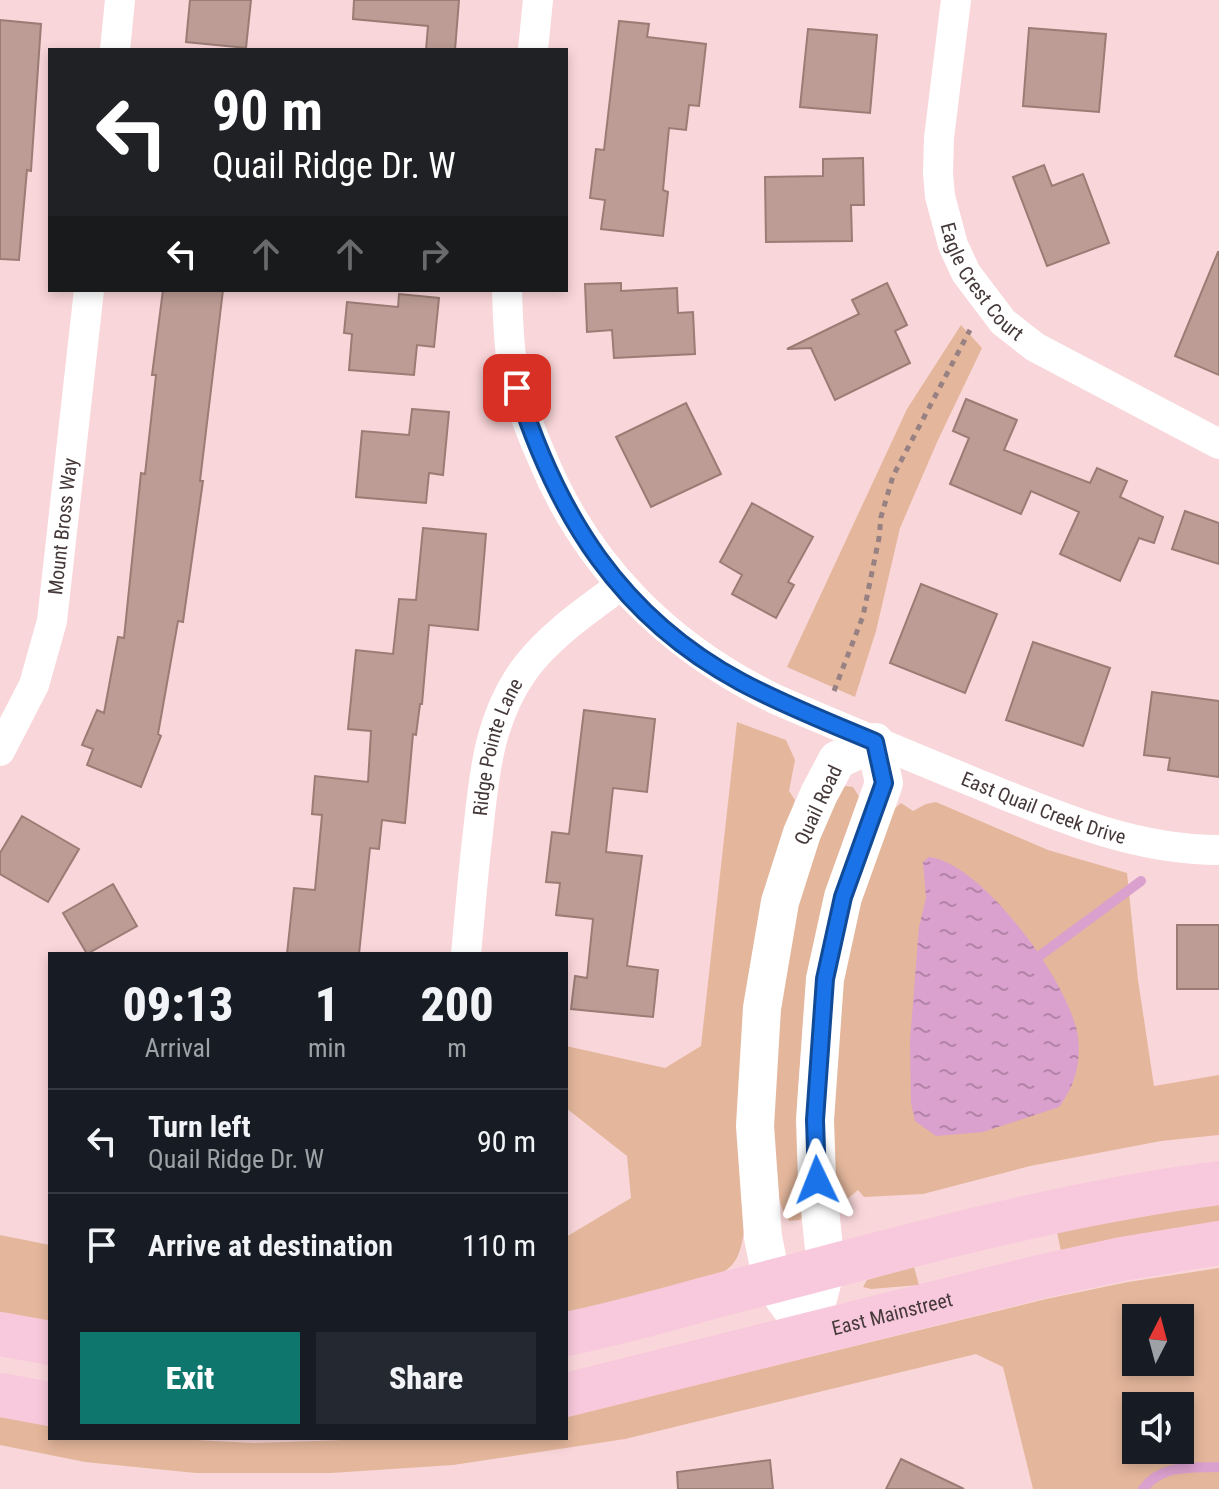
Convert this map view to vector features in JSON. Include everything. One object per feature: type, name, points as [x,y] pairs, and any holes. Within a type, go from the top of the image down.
[{"type":"main road","points":[[568,1334],[1097,1203],[1219,1183]]},
{"type":"main road","name":"East Mainstreet","points":[[568,1394],[1084,1266],[1219,1243]]},
{"type":"main road","points":[[0,1334],[48,1343]]},
{"type":"main road","points":[[0,1395],[48,1404]]},
{"type":"street","points":[[115,48],[120,0]]},
{"type":"street","points":[[533,48],[538,0]]},
{"type":"street","name":"Eagle Crest Court","points":[[956,0],[939,138],[938,173],[940,196],[953,245],[966,273],[1003,322],[1035,347],[1219,444]]},
{"type":"street","name":"Mount Bross Way","points":[[0,751],[34,685],[52,621],[89,292]]},
{"type":"street","name":"East Quail Creek Drive","points":[[507,292],[512,367],[532,435],[572,520],[620,586],[662,627],[739,682],[875,742],[1092,829],[1181,848],[1219,850]]},
{"type":"street","name":"Ridge Pointe Lane","points":[[466,952],[482,793],[490,740],[498,717],[521,676],[551,640],[620,586]]},
{"type":"street","points":[[809,1333],[826,1268],[817,1180],[815,1120],[822,1008],[836,923],[884,783],[875,742]]},
{"type":"street","name":"Quail Road","points":[[809,1333],[772,1282],[763,1237],[755,1126],[762,1008],[774,928],[802,833],[837,760],[875,742]]},
{"type":"path","points":[[834,692],[863,616],[886,494],[970,330]]},
{"type":"shaded area","points":[[961,325],[982,348],[900,528],[876,631],[855,697],[787,667],[907,409]]},
{"type":"shaded area","points":[[737,722],[786,740],[795,760],[789,791],[795,800],[780,850],[741,1246],[734,1263],[718,1275],[568,1313],[568,1236],[631,1198],[627,1156],[568,1110],[568,1046],[665,1068],[701,1046]]},
{"type":"shaded area","points":[[853,787],[860,798],[804,1012],[797,1105],[804,1215],[800,1220],[789,1221],[778,1195],[773,1155],[776,1052],[783,997],[790,946],[806,874],[840,789]]},
{"type":"shaded area","points":[[936,802],[1048,850],[1127,873],[1138,980],[1154,1086],[1219,1075],[1219,1135],[1161,1141],[1030,1166],[923,1194],[864,1197],[858,1190],[846,1200],[835,1179],[832,1069],[849,936],[892,811],[901,803],[913,811]]},
{"type":"shaded area","points":[[1219,1203],[1219,1224],[1061,1251],[1057,1232]]},
{"type":"shaded area","points":[[0,1235],[48,1245],[48,1324],[0,1314]]},
{"type":"shaded area","points":[[914,1267],[919,1285],[863,1287],[867,1280]]},
{"type":"shaded area","points":[[1219,1268],[1219,1489],[1033,1489],[1003,1367],[976,1354],[625,1439],[453,1465],[331,1473],[196,1473],[85,1462],[0,1445],[0,1415],[48,1424],[48,1440],[254,1443],[568,1440],[568,1417],[1046,1299]]},
{"type":"water","points":[[929,857],[951,864],[998,903],[1042,959],[1059,988],[1072,1015],[1079,1047],[1076,1074],[1059,1107],[983,1132],[936,1136],[915,1121],[911,1103],[910,1041],[919,927],[926,898],[923,862]]},
{"type":"building","points":[[190,0],[251,0],[246,48],[186,42]]},
{"type":"building","points":[[354,0],[459,0],[455,48],[426,48],[428,26],[353,19]]},
{"type":"building","points":[[0,20],[41,24],[31,171],[27,170],[19,260],[0,259]]},
{"type":"building","points":[[619,21],[649,24],[647,37],[706,44],[699,106],[689,105],[686,130],[669,128],[663,190],[668,192],[663,236],[601,229],[605,200],[590,198],[596,149],[604,150]]},
{"type":"building","points":[[1029,28],[1106,34],[1099,112],[1023,106]]},
{"type":"building","points":[[808,29],[877,35],[870,113],[800,107]]},
{"type":"building","points":[[863,158],[864,205],[851,205],[852,241],[766,242],[765,177],[823,176],[823,159]]},
{"type":"building","points":[[1044,165],[1052,186],[1083,174],[1109,243],[1047,266],[1013,177]]},
{"type":"building","points":[[1219,252],[1219,375],[1175,356]]},
{"type":"building","points":[[621,283],[621,291],[677,288],[678,313],[693,312],[695,354],[614,358],[612,330],[587,332],[585,284]]},
{"type":"building","points":[[887,283],[907,325],[895,331],[910,363],[835,400],[811,348],[787,349],[859,314],[852,300]]},
{"type":"building","points":[[163,292],[223,292],[200,481],[203,481],[183,622],[178,621],[158,734],[161,736],[141,787],[87,765],[93,749],[82,745],[97,710],[104,713],[118,637],[124,638],[141,473],[145,474],[156,375],[152,375]]},
{"type":"building","points":[[399,294],[439,298],[434,347],[417,345],[414,375],[349,370],[352,334],[344,333],[347,302],[398,307]]},
{"type":"building","points":[[966,399],[1017,420],[1004,450],[1090,483],[1097,468],[1127,481],[1120,497],[1163,517],[1154,543],[1139,538],[1120,581],[1060,554],[1079,512],[1031,491],[1021,514],[950,484],[969,438],[953,431]]},
{"type":"building","points":[[686,403],[721,474],[651,507],[616,437]]},
{"type":"building","points":[[412,409],[449,412],[443,475],[429,473],[426,503],[356,497],[362,431],[409,435]]},
{"type":"building","points":[[752,503],[813,537],[788,582],[794,585],[776,618],[732,594],[742,575],[720,562]]},
{"type":"building","points":[[1185,511],[1219,523],[1219,564],[1172,549]]},
{"type":"building","points":[[423,528],[486,534],[478,630],[429,625],[422,704],[416,735],[413,734],[405,823],[382,820],[379,849],[370,848],[359,952],[287,952],[294,888],[315,890],[322,815],[312,814],[315,776],[368,782],[371,731],[348,729],[356,650],[393,654],[399,599],[416,600]]},
{"type":"building","points":[[921,584],[997,614],[965,693],[890,663]]},
{"type":"building","points":[[1033,642],[1110,668],[1083,746],[1006,720]]},
{"type":"building","points":[[1152,692],[1219,701],[1219,777],[1168,770],[1170,758],[1144,755]]},
{"type":"building","points":[[584,710],[655,719],[647,792],[613,788],[606,852],[642,856],[627,966],[658,970],[653,1017],[571,1009],[575,976],[587,978],[593,919],[556,915],[560,883],[546,882],[552,832],[569,834]]},
{"type":"building","points":[[22,816],[79,849],[48,902],[0,874],[0,853]]},
{"type":"building","points":[[113,884],[137,926],[86,952],[63,913]]},
{"type":"building","points":[[1177,925],[1219,925],[1219,989],[1177,989]]},
{"type":"building","points":[[901,1459],[964,1489],[886,1489]]},
{"type":"building","points":[[770,1460],[773,1489],[678,1489],[677,1472]]},
{"type":"waterway","points":[[1030,963],[1141,881]]},
{"type":"waterway","points":[[1143,1489],[1168,1471],[1219,1467]]},
{"type":"route","points":[[517,388],[532,435],[572,520],[598,559],[642,608],[688,648],[739,682],[875,742],[884,783],[843,897],[825,979],[815,1120],[817,1180]]}]
